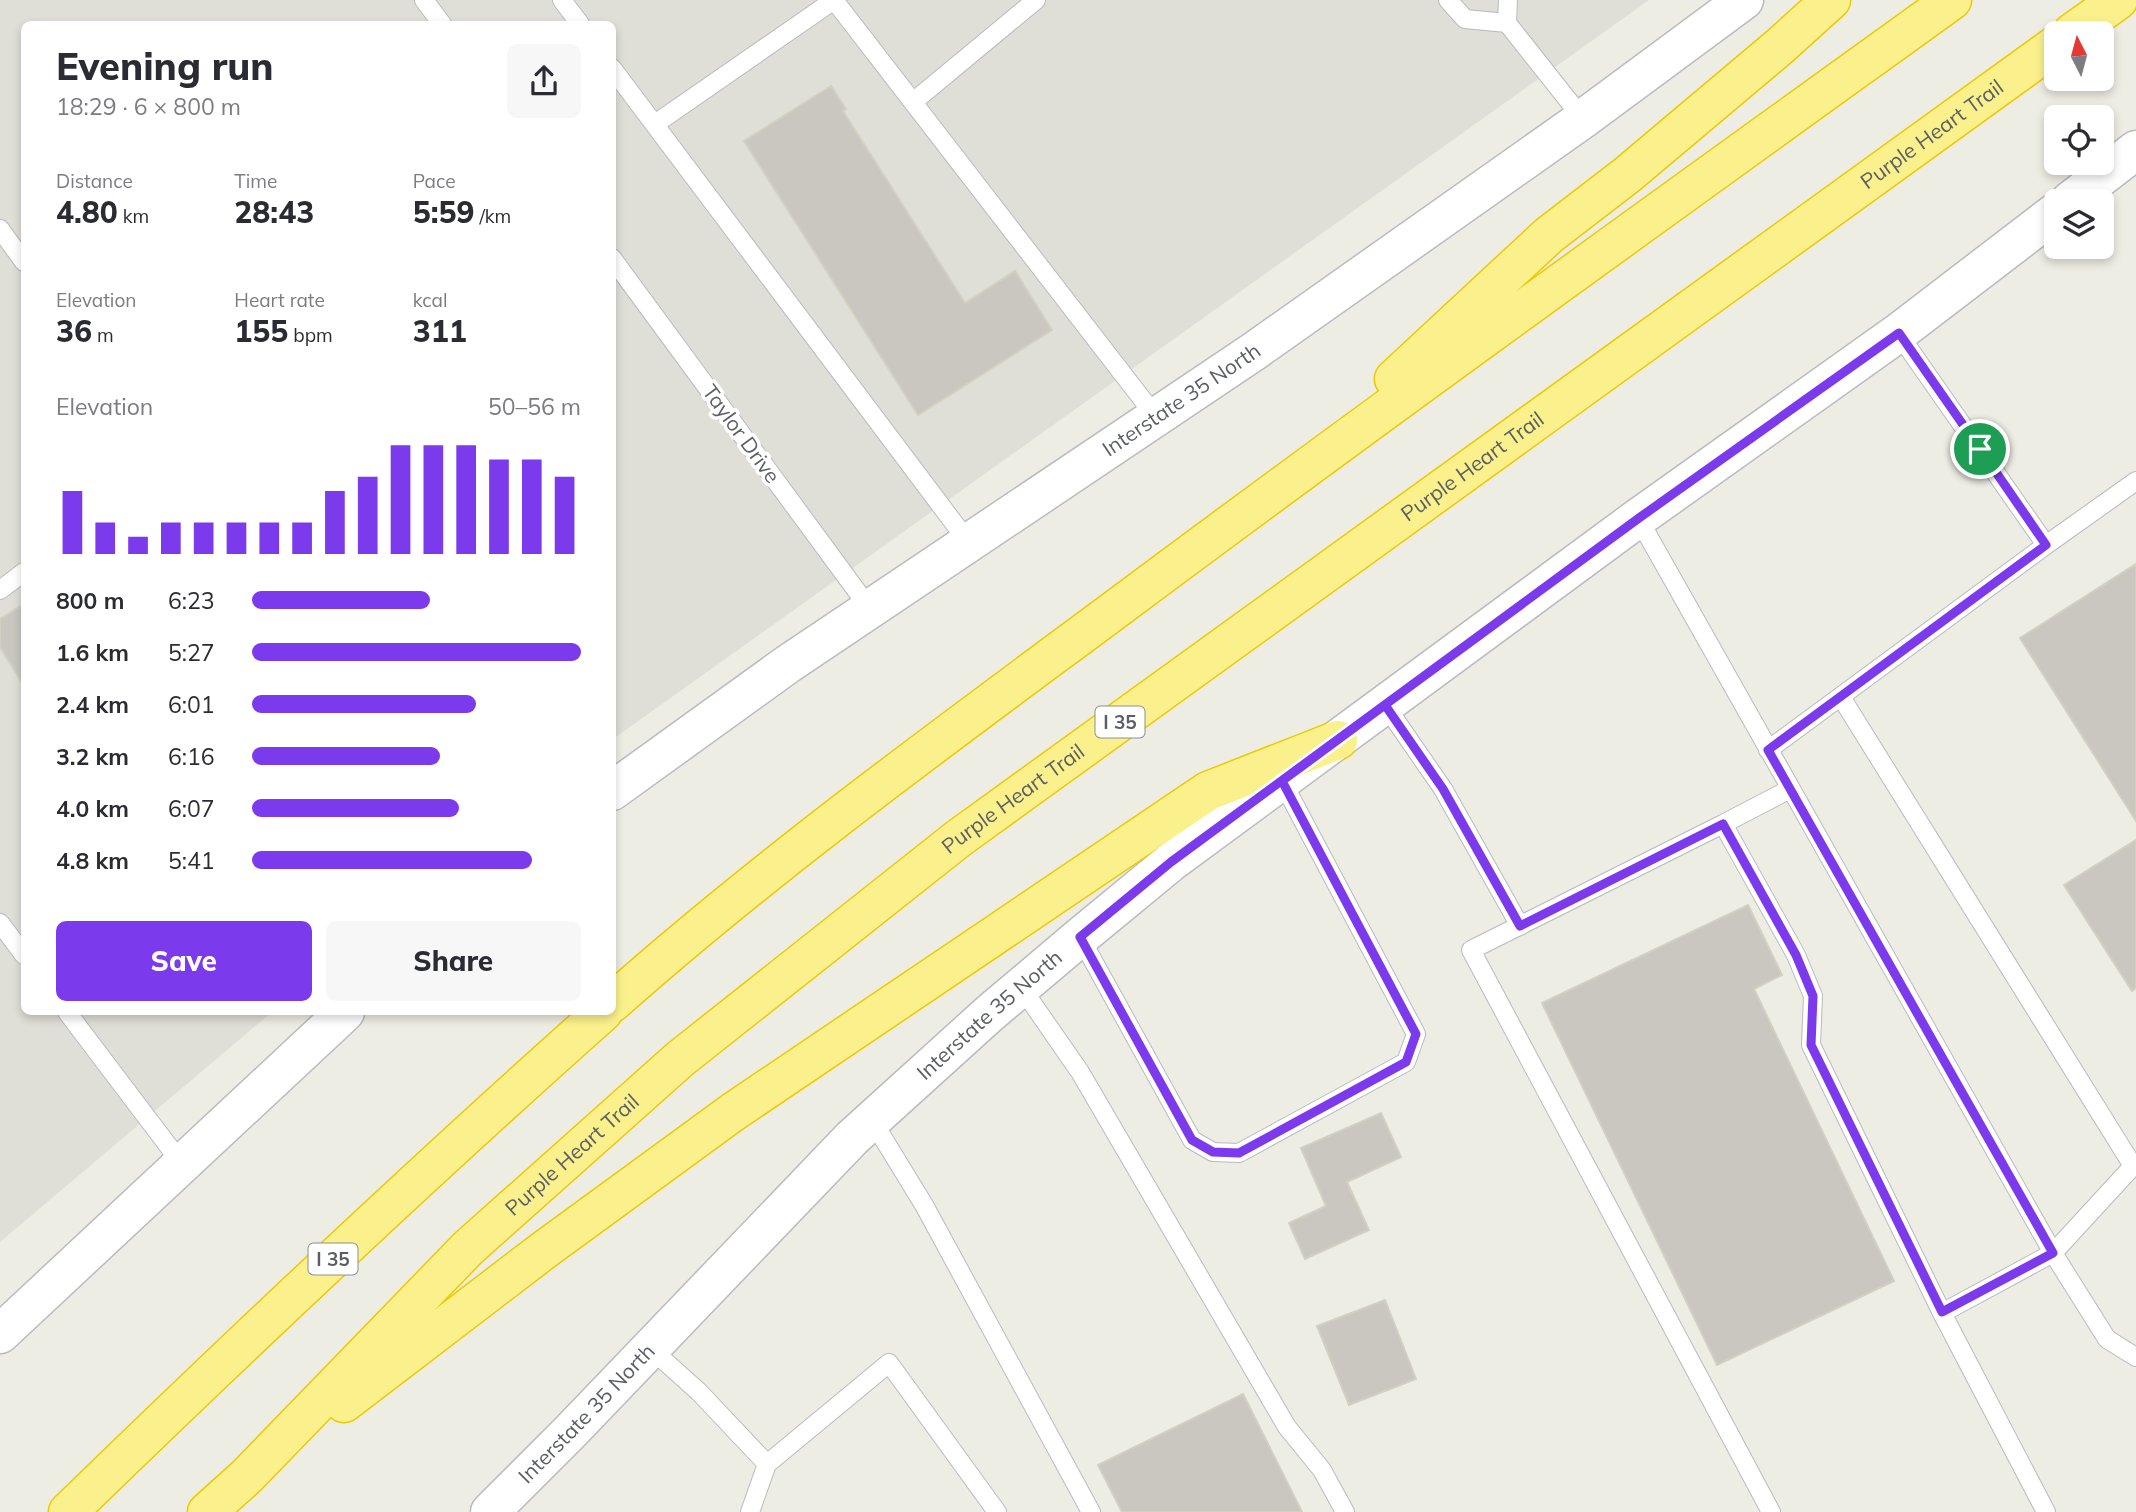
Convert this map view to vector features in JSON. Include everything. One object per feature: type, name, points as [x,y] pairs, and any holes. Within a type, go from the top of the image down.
[{"type":"highway","points":[[1267,497],[1549,235],[1628,175],[1831,0]]},
{"type":"highway","points":[[616,1000],[914,759],[1267,497],[1952,0]]},
{"type":"highway","points":[[2089,21],[2118,0]]},
{"type":"highway","name":"Purple Heart Trail","points":[[207,1512],[247,1476],[468,1248],[680,1059],[734,1016],[959,838],[2044,54]]},
{"type":"highway","points":[[247,1476],[544,1250],[722,1120],[957,960],[1208,792],[1338,740]]},
{"type":"highway","name":"I 35","points":[[68,1512],[225,1359],[600,1015]]},
{"type":"main road","name":"Interstate 35 North","points":[[616,788],[788,664],[1253,352],[1583,119],[1744,0]]},
{"type":"main road","points":[[2086,189],[2136,150]]},
{"type":"main road","name":"Interstate 35 North","points":[[490,1512],[872,1120],[1080,937],[1171,862],[1639,518],[1899,333],[2044,221]]},
{"type":"main road","points":[[0,1334],[342,1015]]},
{"type":"lane","points":[[424,0],[440,21]]},
{"type":"lane","points":[[562,0],[578,21]]},
{"type":"lane","points":[[655,124],[834,0],[1157,416]]},
{"type":"lane","points":[[913,102],[1036,0]]},
{"type":"lane","points":[[1448,0],[1465,19],[1507,23]]},
{"type":"lane","points":[[1508,0],[1507,23],[1583,119]]},
{"type":"lane","points":[[616,73],[969,543]]},
{"type":"lane","points":[[0,229],[21,258]]},
{"type":"lane","name":"Taylor Drive","points":[[616,263],[870,609]]},
{"type":"lane","points":[[1899,333],[2046,545]]},
{"type":"lane","points":[[1768,750],[2136,481]]},
{"type":"lane","points":[[1639,518],[2053,1253],[2107,1339],[2136,1357]]},
{"type":"lane","points":[[0,590],[21,574]]},
{"type":"lane","points":[[1841,697],[2134,1166],[2053,1253],[1942,1312]]},
{"type":"lane","points":[[1385,705],[1443,789],[1520,926]]},
{"type":"lane","points":[[1080,937],[1192,1140],[1213,1152],[1239,1153],[1406,1062],[1416,1034],[1282,781]]},
{"type":"lane","points":[[1770,1512],[1471,950],[1790,789]]},
{"type":"lane","points":[[1723,824],[1796,955],[1813,996],[1811,1045],[1942,1312],[2046,1512]]},
{"type":"lane","points":[[0,923],[21,951]]},
{"type":"lane","points":[[1021,987],[1080,1072],[1287,1427],[1322,1470],[1345,1512]]},
{"type":"lane","points":[[69,1015],[182,1164]]},
{"type":"lane","points":[[872,1120],[924,1205],[1091,1512]]},
{"type":"lane","points":[[650,1348],[699,1392],[767,1464]]},
{"type":"lane","points":[[750,1512],[767,1464],[889,1363],[997,1512]]},
{"type":"shaded area","points":[[0,0],[1649,0],[616,737],[616,21],[21,21],[21,1015],[268,1015],[0,1242]]},
{"type":"building","points":[[831,86],[846,109],[843,111],[965,303],[1015,271],[1052,330],[918,415],[744,141]]},
{"type":"building","points":[[2136,564],[2136,821],[2020,638]]},
{"type":"building","points":[[21,606],[21,681],[0,647],[0,619]]},
{"type":"building","points":[[2136,840],[2136,988],[2132,991],[2064,885]]},
{"type":"building","points":[[1748,905],[1782,975],[1754,989],[1894,1281],[1717,1365],[1542,1003]]},
{"type":"building","points":[[1381,1113],[1401,1157],[1347,1182],[1369,1230],[1305,1259],[1289,1223],[1326,1206],[1301,1148]]},
{"type":"building","points":[[1385,1300],[1416,1379],[1349,1405],[1317,1326]]},
{"type":"building","points":[[1243,1394],[1302,1512],[1122,1512],[1098,1465]]},
{"type":"route","points":[[1899,333],[1980,449],[2046,545],[1768,750],[2053,1253],[1942,1312],[1811,1045],[1813,996],[1796,955],[1723,824],[1520,926],[1443,789],[1385,705],[1282,781],[1416,1034],[1406,1062],[1239,1153],[1213,1152],[1192,1140],[1080,937],[1171,862],[1639,518],[1899,333]]}]
